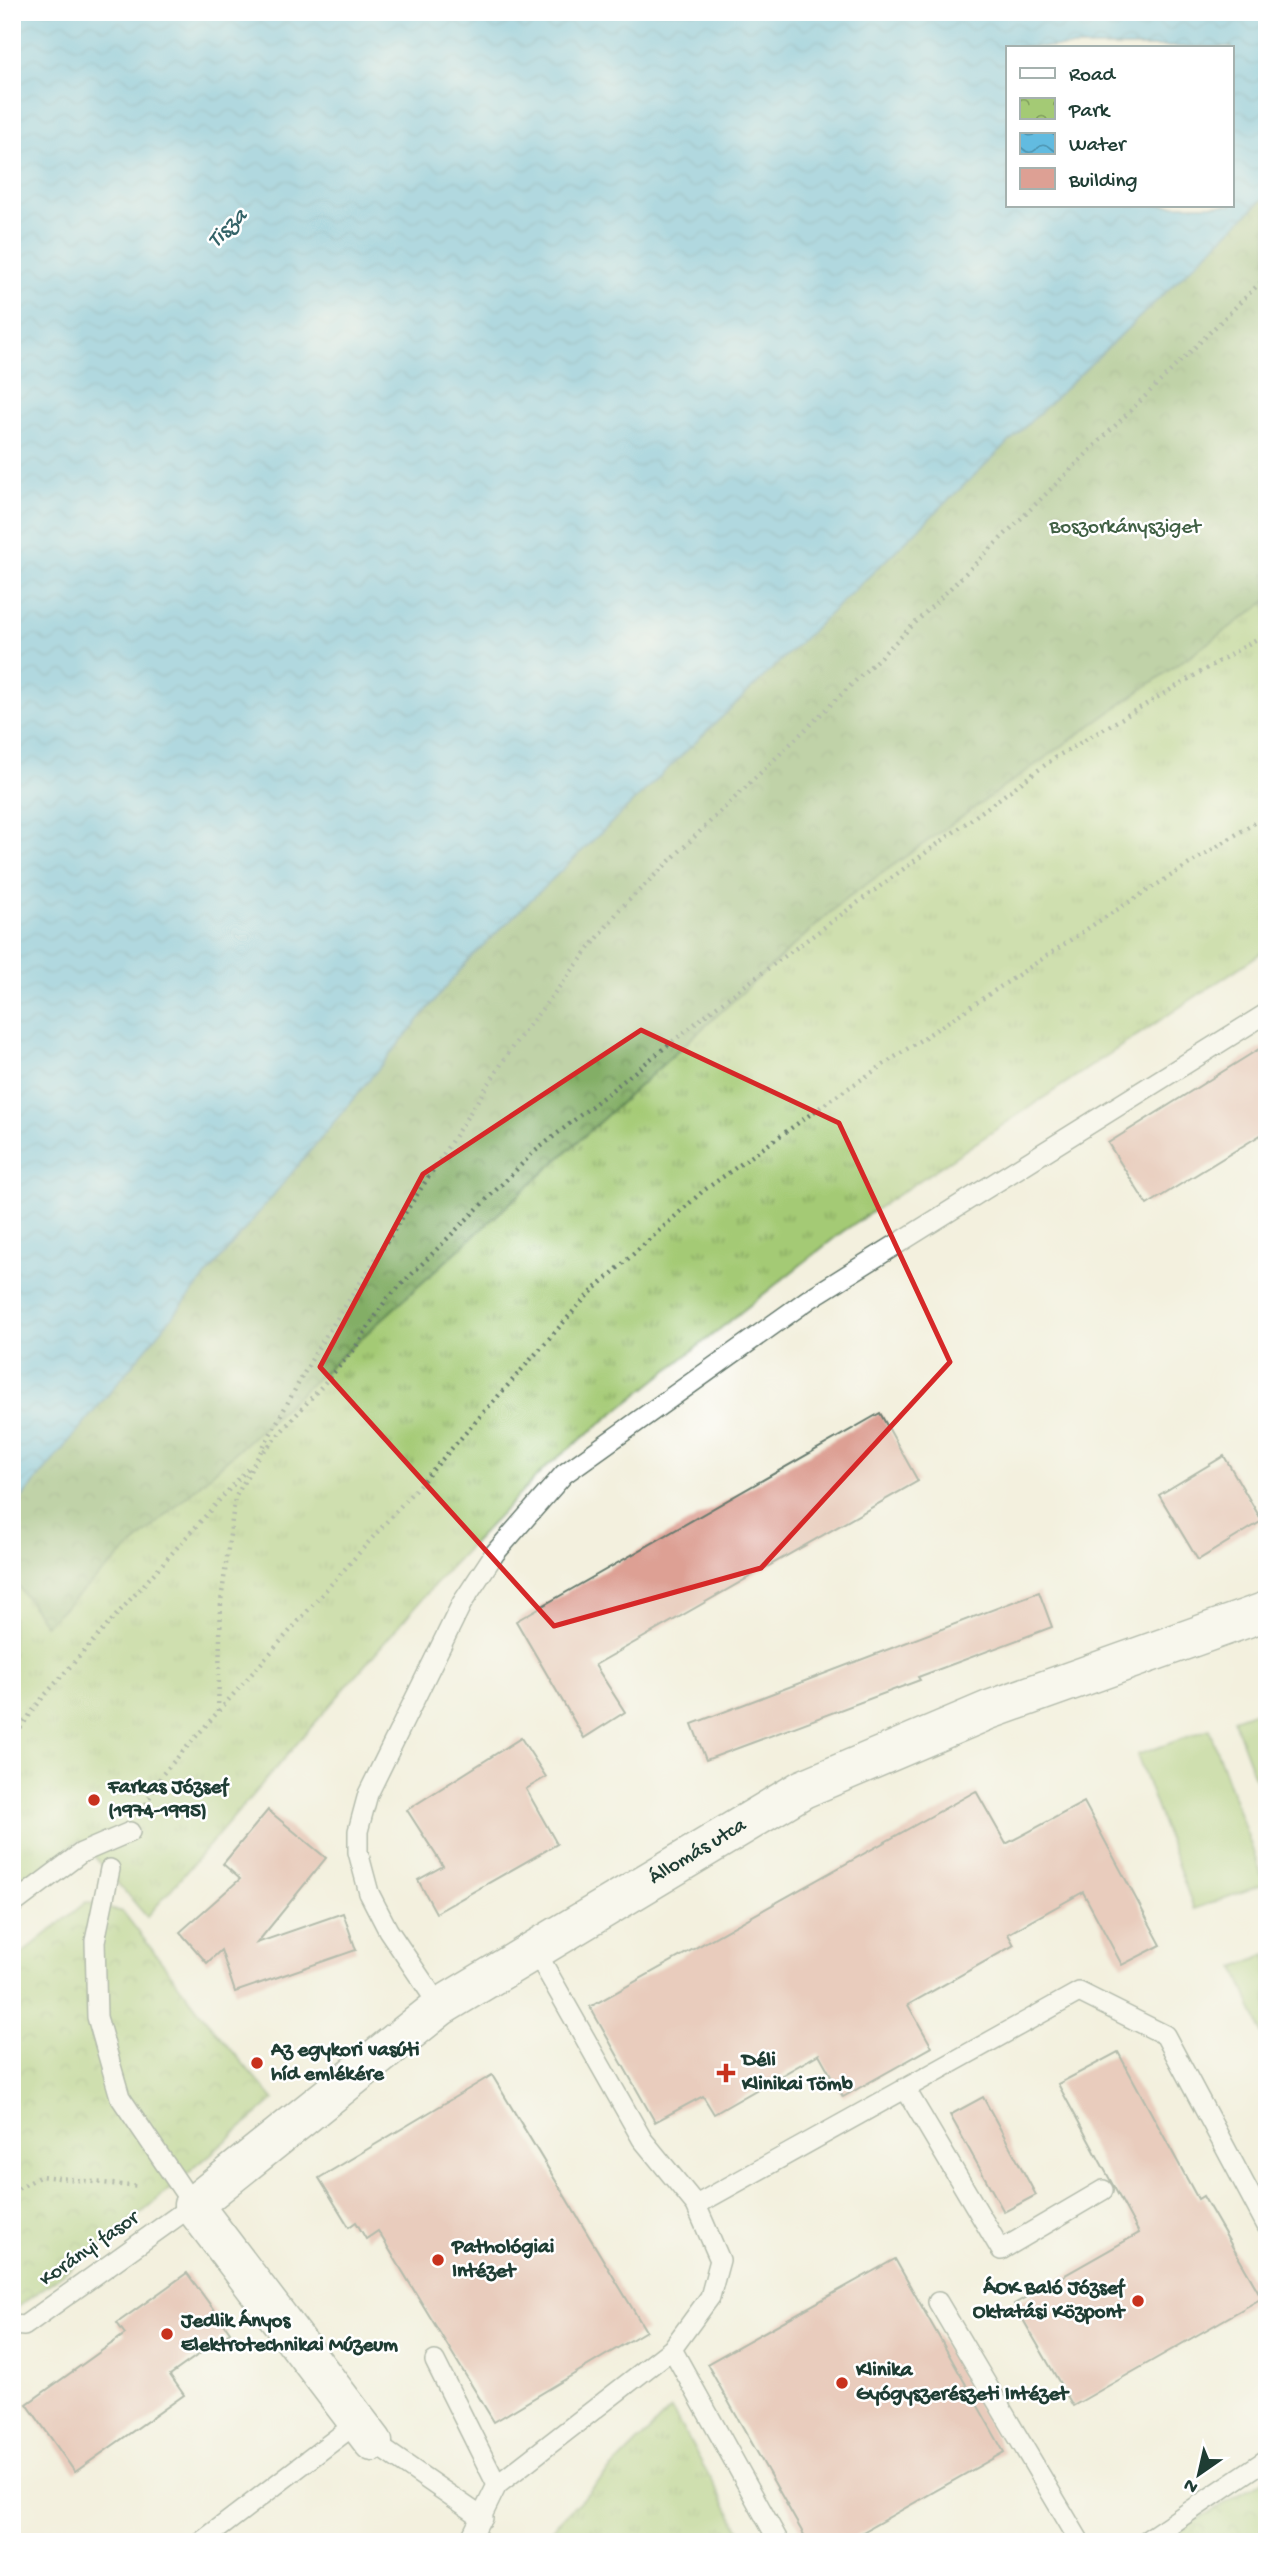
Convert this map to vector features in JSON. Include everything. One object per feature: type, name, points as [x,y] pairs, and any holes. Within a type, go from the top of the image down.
[{"type":"street","name":"Állomás utca","points":[[193,2205],[440,2007],[803,1789],[989,1710],[1267,1611]]},
{"type":"street","points":[[193,2205],[365,2432]]},
{"type":"lane","points":[[440,2007],[388,1930],[369,1893],[358,1852],[358,1830],[368,1794],[462,1604],[495,1552],[564,1474],[809,1299],[1267,1013]]},
{"type":"lane","points":[[12,1905],[81,1853],[130,1832]]},
{"type":"lane","points":[[110,1869],[95,1941],[97,2017],[120,2097],[193,2205]]},
{"type":"lane","points":[[468,2542],[483,2518],[497,2485],[672,2349],[710,2297],[720,2260],[696,2205],[642,2139],[535,1950]]},
{"type":"lane","points":[[696,2205],[1079,1992],[1165,2035],[1267,2226]]},
{"type":"lane","points":[[905,2088],[1001,2250],[1103,2190]]},
{"type":"lane","name":"Korányi fasor","points":[[12,2325],[24,2326],[193,2205]]},
{"type":"lane","points":[[938,2302],[1080,2542]]},
{"type":"lane","points":[[672,2349],[779,2542]]},
{"type":"lane","points":[[435,2361],[497,2485]]},
{"type":"lane","points":[[201,2542],[365,2432],[483,2518]]},
{"type":"lane","points":[[1144,2542],[1267,2459]]},
{"type":"path","points":[[218,1711],[221,1601],[235,1498],[318,1348],[513,1046],[621,908],[1267,276]]},
{"type":"path","points":[[12,1739],[43,1697],[353,1351],[386,1300],[533,1153],[717,1006],[1056,757],[1267,632]]},
{"type":"path","points":[[130,1832],[162,1776],[587,1296],[703,1191],[829,1101],[1084,930],[1267,815]]},
{"type":"path","points":[[12,2192],[41,2176],[149,2188],[193,2205]]},
{"type":"highlighted area","points":[[641,1030],[839,1123],[950,1362],[761,1568],[554,1626],[320,1367],[423,1174]]},
{"type":"green space","name":"Boszorkánysziget","points":[[1267,195],[1267,601],[844,900],[45,1625],[12,1577],[12,1510],[470,958]]},
{"type":"green space","points":[[1267,601],[1267,949],[842,1232],[546,1467],[448,1569],[147,1917],[80,1840],[12,1890],[12,1577],[45,1624],[844,900]]},
{"type":"green space","points":[[1267,1707],[1267,1810],[1233,1719]]},
{"type":"green space","points":[[1209,1729],[1265,1884],[1194,1909],[1137,1755]]},
{"type":"green space","points":[[86,1902],[123,1912],[207,2021],[274,2100],[111,2239],[12,2311],[12,1962]]},
{"type":"green space","points":[[1267,1954],[1267,2045],[1235,1967]]},
{"type":"green space","points":[[671,2409],[747,2542],[539,2542]]},
{"type":"green space","points":[[1267,2478],[1267,2542],[1161,2542]]},
{"type":"water","name":"Tisza","points":[[12,12],[1267,12],[1267,195],[470,958],[12,1510]]},
{"type":"building","points":[[1267,1044],[1267,1131],[1147,1205],[1108,1143]]},
{"type":"building","points":[[880,1413],[918,1481],[595,1665],[625,1712],[584,1738],[516,1621]]},
{"type":"building","points":[[1224,1456],[1262,1521],[1198,1560],[1159,1495]]},
{"type":"building","points":[[1039,1592],[1052,1627],[918,1677],[920,1680],[706,1760],[692,1724]]},
{"type":"building","points":[[521,1738],[546,1777],[526,1789],[557,1844],[436,1913],[418,1880],[443,1866],[407,1810]]},
{"type":"building","points":[[976,1791],[1006,1844],[1084,1802],[1161,1945],[1122,1965],[1083,1892],[1008,1934],[1014,1945],[908,2005],[932,2047],[843,2097],[819,2054],[714,2114],[703,2096],[655,2122],[590,2007]]},
{"type":"building","points":[[268,1810],[326,1858],[257,1943],[343,1913],[356,1950],[235,1992],[221,1950],[207,1963],[180,1932],[240,1879],[223,1864]]},
{"type":"building","name":"ÁOK Baló József Oktatási Központ","points":[[1118,2052],[1198,2199],[1203,2196],[1262,2298],[1073,2406],[1014,2304],[1139,2233],[1058,2084]]},
{"type":"building","name":"Pathológiai Intézet","points":[[492,2075],[646,2331],[494,2422],[378,2231],[366,2239],[356,2222],[349,2227],[319,2178]]},
{"type":"building","points":[[983,2097],[1036,2195],[1004,2212],[950,2115]]},
{"type":"building","name":"Klinika Gyógyszerészeti Intézet","points":[[895,2259],[1004,2452],[845,2542],[808,2542],[707,2364]]},
{"type":"building","points":[[187,2273],[230,2332],[170,2375],[184,2395],[75,2472],[27,2404],[125,2334],[117,2323]]},
{"type":"place","name":"Farkas József (1974-1995)","points":[[94,1800]]},
{"type":"place","name":"Az egykori vasúti híd emlékére","points":[[257,2063]]},
{"type":"place","name":"Déli Klinikai Tömb","points":[[726,2073]]},
{"type":"place","name":"Pathológiai Intézet","points":[[438,2260]]},
{"type":"place","name":"ÁOK Baló József Oktatási Központ","points":[[1138,2301]]},
{"type":"place","name":"Jedlik Ányos Elektrotechnikai Múzeum","points":[[167,2334]]},
{"type":"place","name":"Klinika Gyógyszerészeti Intézet","points":[[842,2383]]}]
